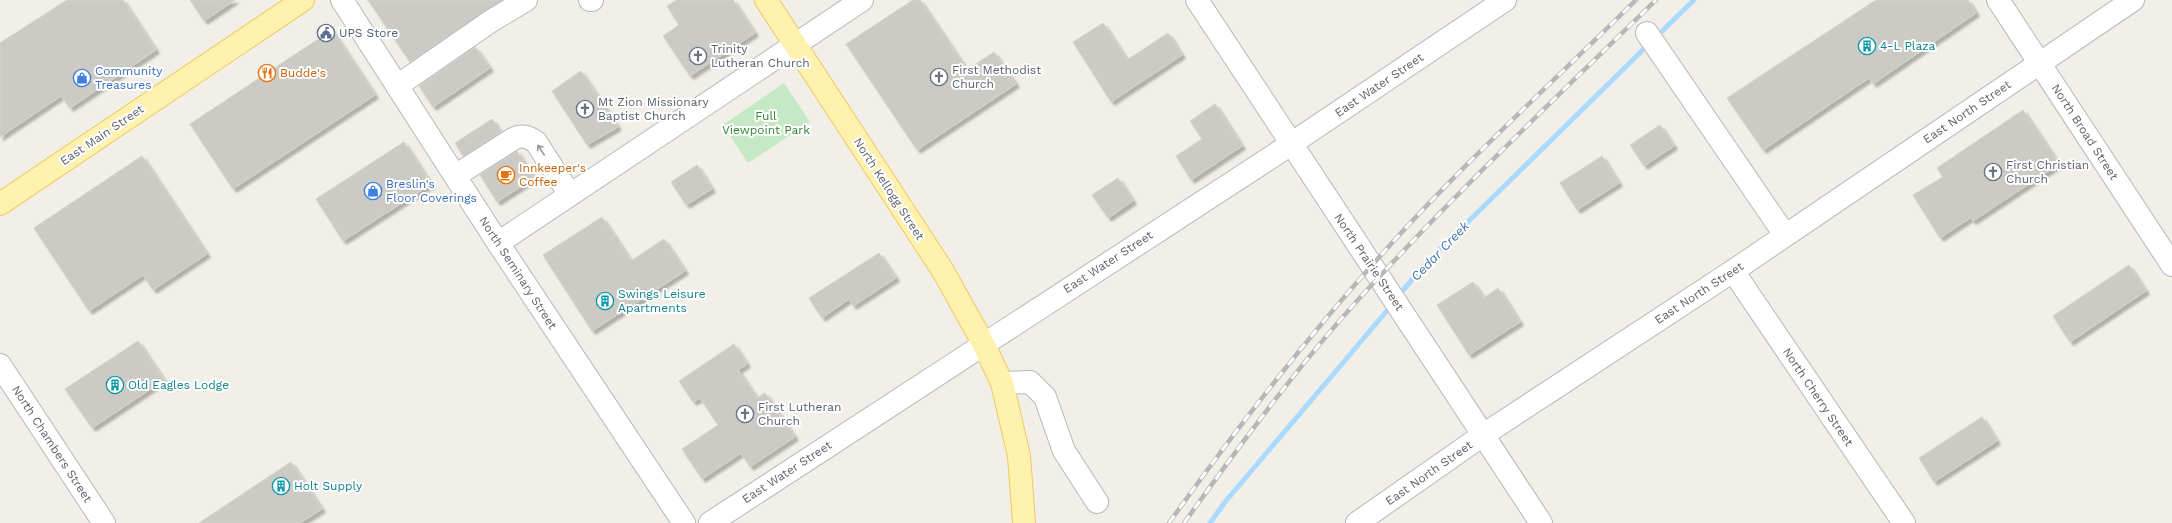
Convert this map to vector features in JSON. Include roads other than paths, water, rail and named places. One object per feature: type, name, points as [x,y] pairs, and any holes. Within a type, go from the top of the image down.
[{"type":"main road","name":"East Main Street","points":[[0,204],[303,0]]},
{"type":"main road","name":"North Kellogg Street","points":[[766,0],[942,271],[983,343],[1002,383],[1019,456],[1024,523]]},
{"type":"street","name":"North Seminary Street","points":[[342,0],[498,243],[684,523]]},
{"type":"street","points":[[397,86],[491,21],[526,0]]},
{"type":"street","points":[[498,243],[862,0]]},
{"type":"street","name":"North Prairie Street","points":[[1197,0],[1541,523]]},
{"type":"street","name":"East Water Street","points":[[710,523],[983,343],[1291,144],[1505,0]]},
{"type":"street","name":"North Broad Street","points":[[1998,0],[2172,265]]},
{"type":"street","name":"East North Street","points":[[1357,523],[1483,435],[1733,271],[2133,0]]},
{"type":"street","points":[[1647,32],[1785,235]]},
{"type":"street","points":[[455,176],[513,139],[521,136],[528,137],[536,142],[570,195]]},
{"type":"street","name":"North Cherry Street","points":[[1733,271],[1904,523]]},
{"type":"street","name":"North Chambers Street","points":[[0,365],[104,523]]},
{"type":"street","points":[[1002,383],[1030,382],[1045,397],[1064,451],[1097,502]]},
{"type":"waterway","name":"Cedar Creek","points":[[1656,37],[1694,0]]},
{"type":"waterway","name":"Cedar Creek","points":[[1398,296],[1430,259],[1649,44]]},
{"type":"waterway","name":"Cedar Creek","points":[[1210,523],[1225,502],[1391,306]]},
{"type":"railway","points":[[1169,523],[1248,415],[1361,277],[1450,181],[1636,0]]},
{"type":"railway","points":[[1184,523],[1230,459],[1302,365],[1353,305],[1481,171],[1656,0]]},
{"type":"place","name":"UPS Store","points":[[326,33]]},
{"type":"place","name":"4-L Plaza","points":[[1867,46]]},
{"type":"place","name":"Trinity Lutheran Church","points":[[698,56]]},
{"type":"place","name":"Budde's","points":[[267,73]]},
{"type":"place","name":"First Methodist Church","points":[[939,77]]},
{"type":"place","name":"Community Treasures","points":[[82,78]]},
{"type":"place","name":"Mt Zion Missionary Baptist Church","points":[[585,109]]},
{"type":"place","name":"First Christian Church","points":[[1993,172]]},
{"type":"place","name":"Innkeeper's Coffee","points":[[506,175]]},
{"type":"place","name":"Breslin's Floor Coverings","points":[[373,191]]},
{"type":"place","name":"Swings Leisure Apartments","points":[[605,301]]},
{"type":"place","name":"Old Eagles Lodge","points":[[115,385]]},
{"type":"place","name":"First Lutheran Church","points":[[745,414]]},
{"type":"place","name":"Holt Supply","points":[[281,486]]},
{"type":"park label","name":"Full Viewpoint Park","points":[[766,123]]}]
